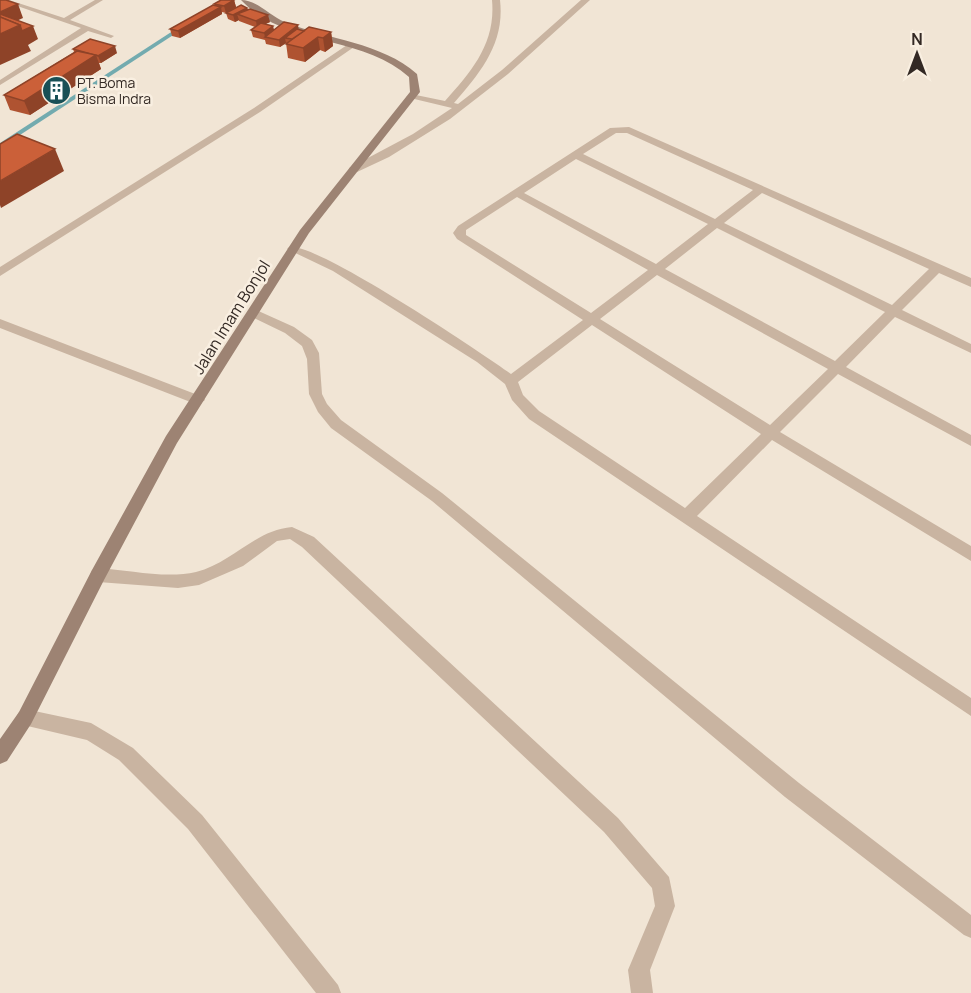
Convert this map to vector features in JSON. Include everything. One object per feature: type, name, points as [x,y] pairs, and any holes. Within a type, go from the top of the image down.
[{"type":"street","points":[[245,0],[262,14],[283,25],[397,62],[410,71],[416,83],[411,97],[458,107]]},
{"type":"street","points":[[447,105],[480,66],[489,50],[497,27],[496,0]]},
{"type":"street","points":[[352,170],[388,153],[458,107],[534,49],[586,0]]},
{"type":"street","points":[[0,272],[257,110],[350,47]]},
{"type":"street","name":"Jalan Imam Bonjol","points":[[0,755],[25,718],[98,575],[171,440],[293,249],[352,170],[411,97]]},
{"type":"street","points":[[971,283],[629,130],[614,130],[462,228],[459,233],[460,237],[771,433],[971,554]]},
{"type":"street","points":[[577,155],[971,349]]},
{"type":"street","points":[[511,381],[717,225],[762,188]]},
{"type":"street","points":[[517,193],[971,441]]},
{"type":"street","points":[[293,249],[337,268],[483,358],[511,381],[517,397],[534,415],[971,708]]},
{"type":"street","points":[[686,517],[937,268]]},
{"type":"street","points":[[254,313],[306,341],[312,351],[314,388],[317,399],[324,413],[336,424],[437,497],[792,790],[971,928]]},
{"type":"street","points":[[0,323],[198,400]]},
{"type":"street","points":[[98,575],[178,581],[199,578],[237,561],[273,536],[292,533],[308,542],[611,825],[662,884],[665,906],[639,970],[642,993]]},
{"type":"street","points":[[25,718],[91,732],[126,754],[195,822],[330,993]]},
{"type":"lane","points":[[2,0],[111,36]]},
{"type":"lane","points":[[64,21],[100,0]]},
{"type":"lane","points":[[0,82],[87,28]]},
{"type":"building","points":[[0,0],[6,0],[18,4],[0,12]]},
{"type":"building","points":[[221,0],[234,0],[224,6],[214,4]]},
{"type":"building","points":[[213,5],[221,7],[178,31],[170,29]]},
{"type":"building","points":[[241,5],[247,8],[233,15],[226,13]]},
{"type":"building","points":[[250,9],[268,15],[256,21],[237,14]]},
{"type":"building","points":[[0,14],[33,26],[22,31],[20,25],[0,17]]},
{"type":"building","points":[[0,17],[20,25],[0,34]]},
{"type":"building","points":[[284,22],[298,25],[279,40],[265,37]]},
{"type":"building","points":[[261,23],[273,26],[264,33],[251,30]]},
{"type":"building","points":[[309,27],[331,32],[323,38],[318,37],[303,48],[286,44]]},
{"type":"building","points":[[297,29],[304,31],[292,39],[285,38]]},
{"type":"building","points":[[90,39],[115,46],[98,56],[73,49]]},
{"type":"building","points":[[77,51],[96,55],[24,101],[4,95]]},
{"type":"building","points":[[17,134],[55,149],[0,181],[0,144]]},
{"type":"waterway","points":[[0,146],[181,28]]},
{"type":"place","name":"PT. Boma Bisma Indra","points":[[56,90]]}]
